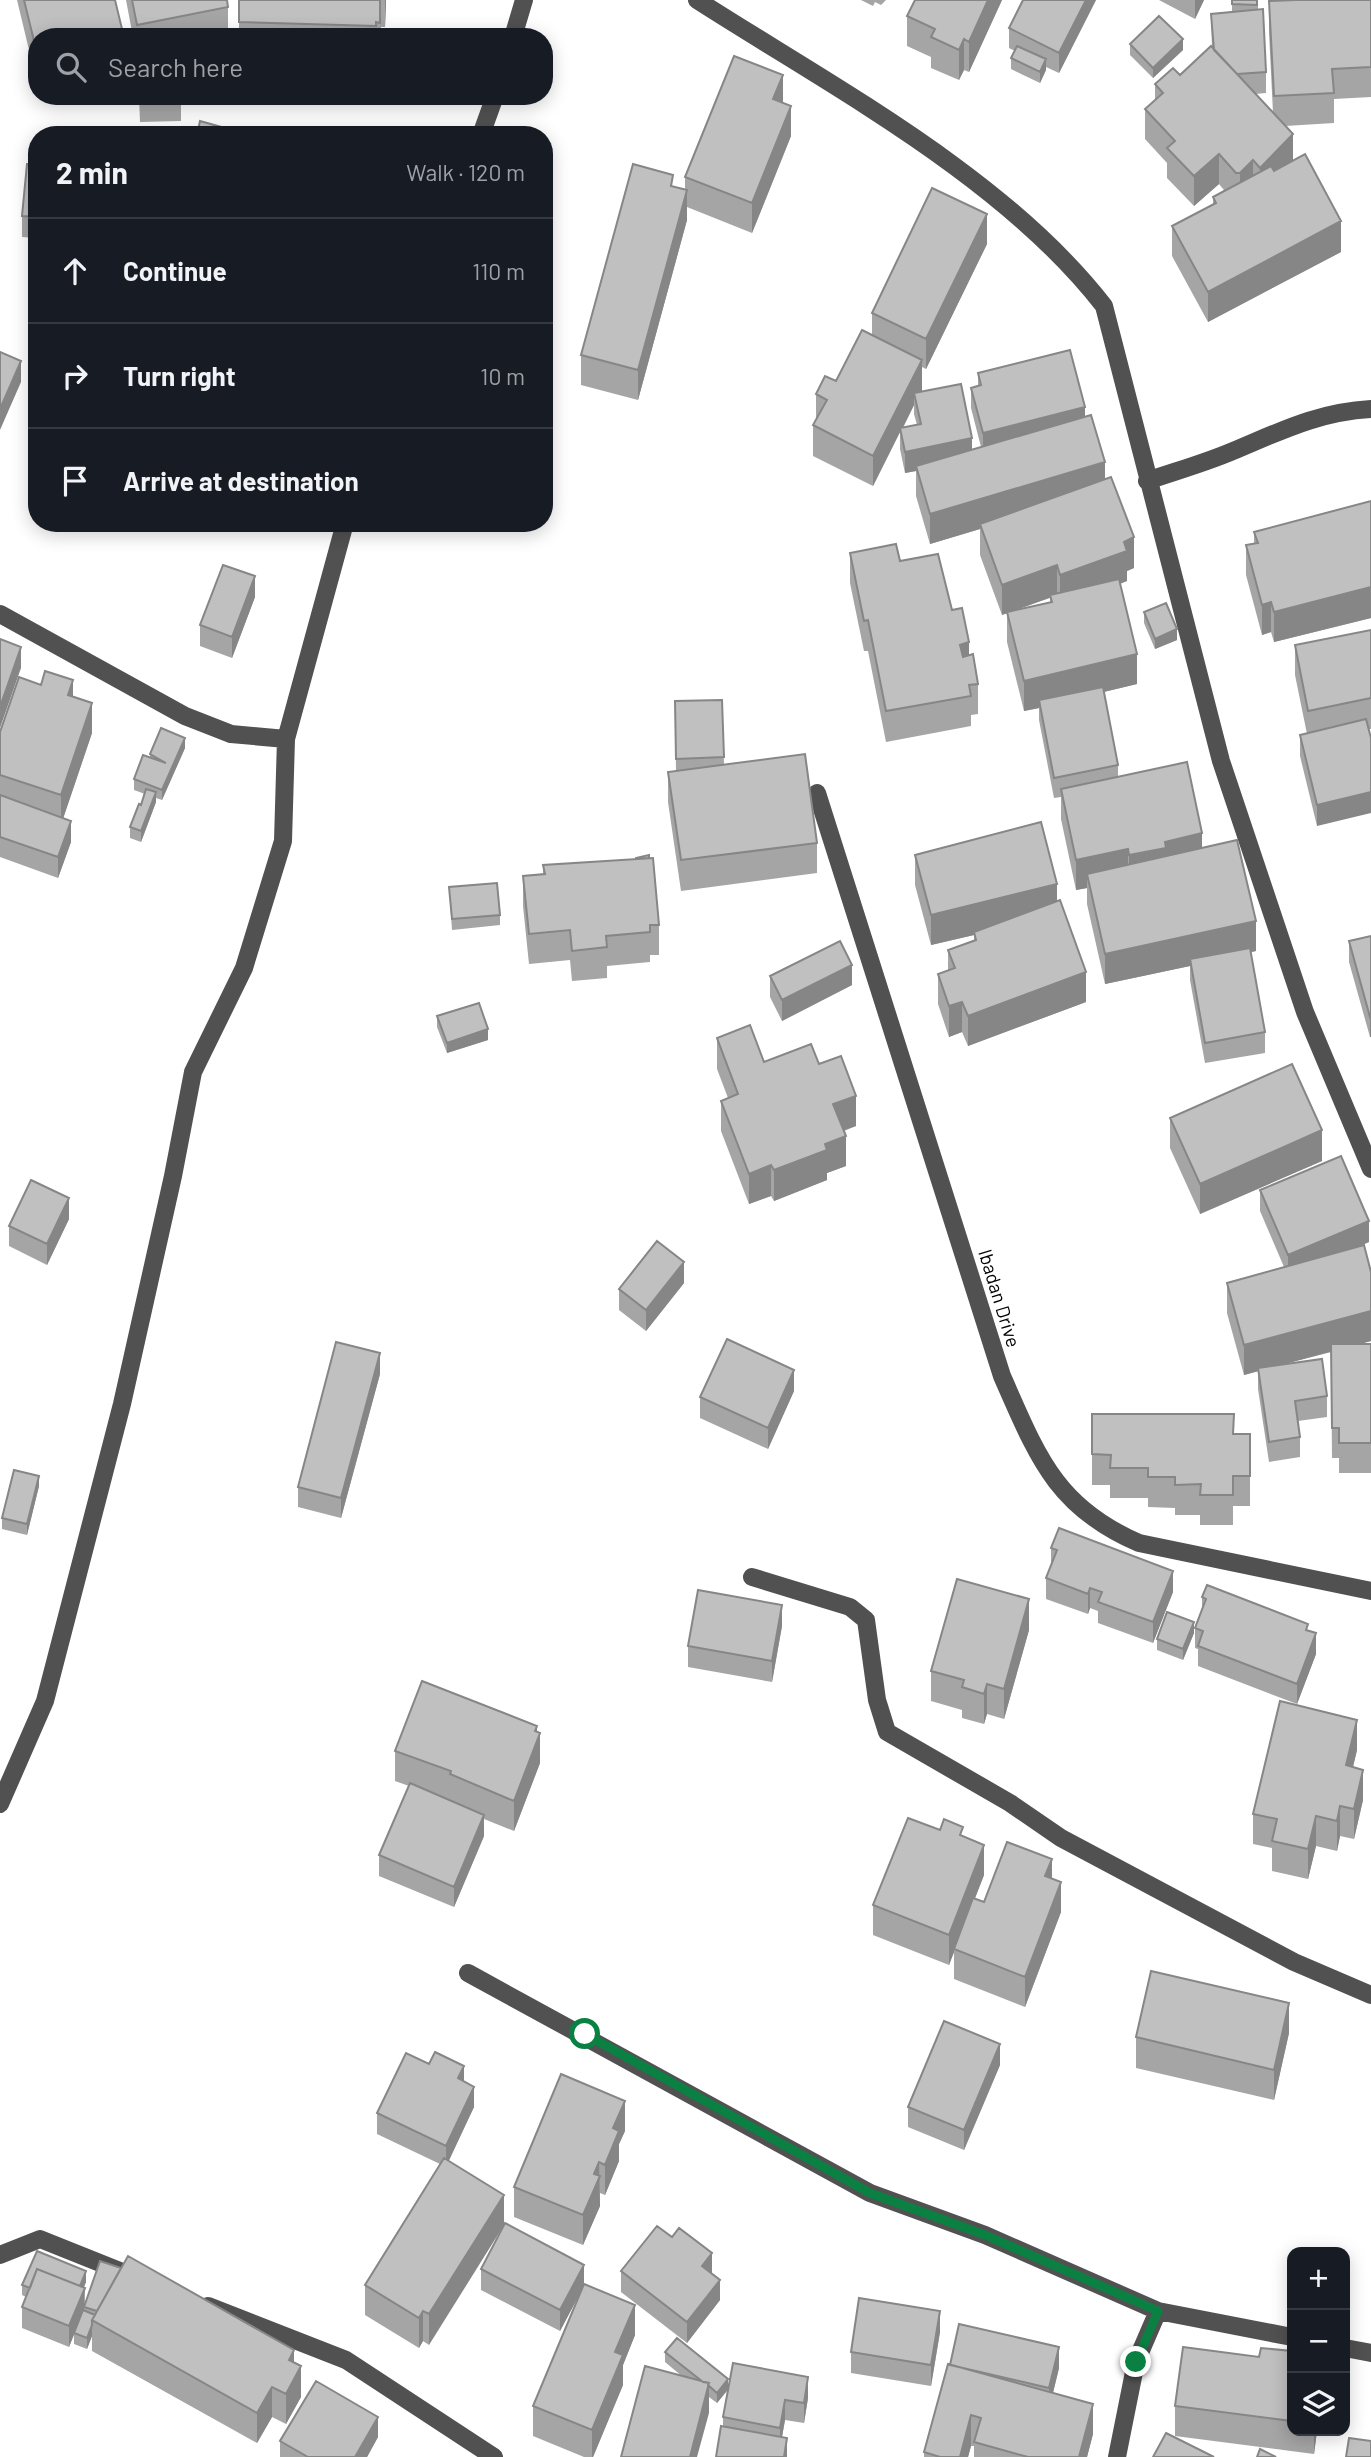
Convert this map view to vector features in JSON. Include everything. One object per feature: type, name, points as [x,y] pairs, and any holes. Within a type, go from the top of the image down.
[{"type":"street","points":[[516,28],[524,0]]},
{"type":"street","points":[[697,0],[951,162],[1002,202],[1077,271],[1104,306],[1221,761],[1305,1012],[1371,1170]]},
{"type":"street","points":[[484,126],[492,105]]},
{"type":"street","points":[[1147,481],[1233,451],[1289,425],[1344,411],[1371,409]]},
{"type":"street","points":[[0,1804],[46,1701],[122,1404],[173,1176],[193,1072],[244,968],[283,841],[286,739],[343,532]]},
{"type":"street","points":[[0,614],[185,716],[231,734],[286,739]]},
{"type":"street","name":"Ibadan Drive","points":[[817,793],[1002,1376],[1030,1439],[1056,1485],[1106,1529],[1139,1543],[1371,1591]]},
{"type":"street","points":[[752,1577],[850,1607],[866,1620],[877,1700],[887,1732],[1010,1803],[1061,1838],[1294,1962],[1371,1995]]},
{"type":"street","points":[[468,1973],[870,2193],[985,2235],[1158,2311],[1287,2336]]},
{"type":"street","points":[[0,2256],[40,2239],[142,2279]]},
{"type":"street","points":[[193,2300],[346,2360],[494,2457]]},
{"type":"street","points":[[1117,2457],[1136,2362],[1158,2311]]},
{"type":"street","points":[[1350,2349],[1371,2353]]},
{"type":"building","points":[[24,0],[115,0],[122,28],[31,28]]},
{"type":"building","points":[[132,0],[227,0],[228,7],[137,25]]},
{"type":"building","points":[[239,0],[380,0],[380,23],[376,22],[376,26],[239,22]]},
{"type":"building","points":[[915,0],[988,0],[969,42],[964,39],[959,50],[931,37],[935,29],[907,16]]},
{"type":"building","points":[[1023,0],[1086,0],[1059,53],[1009,28]]},
{"type":"building","points":[[1232,0],[1257,0],[1257,5],[1232,4]]},
{"type":"building","points":[[1371,0],[1371,67],[1332,69],[1334,93],[1274,96],[1269,1]]},
{"type":"building","points":[[1263,9],[1266,72],[1237,74],[1214,50],[1211,14]]},
{"type":"building","points":[[1159,16],[1183,39],[1153,68],[1130,44]]},
{"type":"building","points":[[1017,46],[1046,59],[1040,72],[1011,58]]},
{"type":"building","points":[[1211,46],[1293,134],[1260,168],[1253,160],[1240,173],[1236,173],[1219,154],[1194,176],[1167,148],[1175,141],[1145,109],[1163,93],[1155,84],[1173,68],[1180,75]]},
{"type":"building","points":[[734,56],[783,75],[773,99],[791,106],[752,203],[685,177]]},
{"type":"building","points":[[200,121],[218,126],[199,126]]},
{"type":"building","points":[[1305,154],[1341,221],[1208,292],[1172,226],[1216,203],[1213,197],[1271,166],[1274,171]]},
{"type":"building","points":[[27,164],[28,164],[28,216],[22,216]]},
{"type":"building","points":[[633,164],[673,175],[671,186],[687,190],[638,370],[581,355]]},
{"type":"building","points":[[932,188],[987,214],[926,339],[872,313]]},
{"type":"building","points":[[862,330],[922,360],[873,456],[813,425],[827,400],[816,394],[825,376],[836,381]]},
{"type":"building","points":[[1070,350],[1085,407],[983,433],[971,388],[981,385],[978,373]]},
{"type":"building","points":[[0,352],[21,361],[0,409]]},
{"type":"building","points":[[961,384],[972,438],[905,452],[900,428],[921,424],[914,393]]},
{"type":"building","points":[[1091,415],[1105,462],[930,514],[916,466]]},
{"type":"building","points":[[1111,477],[1134,537],[1124,542],[1127,551],[1060,575],[1057,565],[1002,585],[980,524]]},
{"type":"building","points":[[1371,501],[1371,587],[1274,612],[1271,602],[1262,605],[1246,545],[1258,543],[1254,532]]},
{"type":"building","points":[[896,544],[900,561],[938,554],[952,610],[962,608],[969,642],[960,645],[963,657],[973,654],[978,684],[969,685],[971,696],[886,711],[868,620],[864,621],[850,553]]},
{"type":"building","points":[[223,565],[255,576],[232,637],[200,625]]},
{"type":"building","points":[[1119,579],[1137,654],[1024,681],[1007,612],[1052,602],[1050,595]]},
{"type":"building","points":[[1166,603],[1177,629],[1155,639],[1144,612]]},
{"type":"building","points":[[1371,630],[1371,698],[1308,711],[1295,645]]},
{"type":"building","points":[[0,639],[21,647],[0,707]]},
{"type":"building","points":[[45,671],[73,680],[68,695],[92,703],[61,795],[0,775],[0,732],[19,677],[41,685]]},
{"type":"building","points":[[1103,687],[1118,765],[1054,778],[1039,700]]},
{"type":"building","points":[[722,700],[724,757],[676,759],[675,701]]},
{"type":"building","points":[[1366,719],[1371,738],[1371,792],[1317,805],[1300,735]]},
{"type":"building","points":[[161,728],[185,738],[162,790],[134,779],[143,755],[166,763],[150,754]]},
{"type":"building","points":[[805,754],[817,843],[681,860],[668,772]]},
{"type":"building","points":[[1187,762],[1202,833],[1165,842],[1166,848],[1129,855],[1128,849],[1076,860],[1061,789]]},
{"type":"building","points":[[146,789],[156,792],[141,831],[130,827]]},
{"type":"building","points":[[0,795],[71,821],[58,857],[0,837]]},
{"type":"building","points":[[1041,822],[1057,884],[931,915],[915,855]]},
{"type":"building","points":[[1237,840],[1256,921],[1105,954],[1087,874]]},
{"type":"building","points":[[653,858],[659,925],[650,925],[650,932],[606,936],[607,947],[572,951],[570,930],[529,934],[523,876],[545,874],[543,865]]},
{"type":"building","points":[[497,883],[500,915],[452,919],[449,887]]},
{"type":"building","points":[[1060,900],[1086,972],[968,1016],[962,1002],[949,1006],[938,974],[955,968],[948,950],[976,940],[974,932]]},
{"type":"building","points":[[1371,936],[1371,1016],[1370,1017],[1349,941]]},
{"type":"building","points":[[840,941],[852,965],[782,1000],[770,976]]},
{"type":"building","points":[[1250,948],[1265,1032],[1205,1043],[1190,959]]},
{"type":"building","points":[[479,1003],[488,1029],[447,1043],[437,1016]]},
{"type":"building","points":[[750,1025],[764,1062],[811,1044],[819,1064],[841,1056],[856,1096],[833,1104],[846,1136],[825,1144],[827,1150],[774,1170],[771,1165],[749,1174],[721,1101],[738,1094],[717,1038]]},
{"type":"building","points":[[1292,1064],[1322,1130],[1200,1184],[1170,1118]]},
{"type":"building","points":[[1341,1156],[1369,1221],[1288,1255],[1260,1190]]},
{"type":"building","points":[[31,1180],[69,1198],[47,1244],[9,1226]]},
{"type":"building","points":[[657,1241],[684,1262],[646,1310],[619,1289]]},
{"type":"building","points":[[1364,1245],[1371,1272],[1371,1311],[1244,1345],[1227,1283]]},
{"type":"building","points":[[727,1339],[794,1370],[768,1428],[700,1397]]},
{"type":"building","points":[[336,1342],[380,1353],[341,1498],[298,1487]]},
{"type":"building","points":[[1331,1344],[1371,1344],[1371,1443],[1339,1443],[1339,1428],[1332,1428]]},
{"type":"building","points":[[1322,1359],[1327,1396],[1295,1401],[1300,1437],[1269,1442],[1258,1368]]},
{"type":"building","points":[[1092,1414],[1234,1414],[1233,1434],[1250,1434],[1250,1476],[1233,1476],[1233,1495],[1200,1495],[1201,1484],[1175,1485],[1175,1477],[1148,1477],[1148,1468],[1110,1468],[1111,1455],[1092,1454]]},
{"type":"building","points":[[14,1470],[39,1476],[27,1524],[2,1518]]},
{"type":"building","points":[[1059,1528],[1173,1571],[1153,1622],[1098,1602],[1102,1592],[1090,1588],[1088,1594],[1046,1578],[1057,1550],[1051,1548]]},
{"type":"building","points":[[957,1579],[1029,1599],[1004,1689],[987,1684],[984,1694],[962,1687],[964,1680],[931,1671]]},
{"type":"building","points":[[1207,1585],[1308,1624],[1306,1630],[1316,1633],[1297,1684],[1198,1646],[1203,1631],[1195,1628],[1206,1599],[1202,1597]]},
{"type":"building","points":[[698,1590],[782,1605],[772,1661],[688,1646]]},
{"type":"building","points":[[1167,1612],[1194,1622],[1183,1649],[1157,1639]]},
{"type":"building","points":[[422,1681],[537,1726],[535,1731],[540,1733],[514,1801],[450,1774],[451,1771],[395,1751]]},
{"type":"building","points":[[1280,1701],[1357,1720],[1346,1765],[1363,1770],[1354,1809],[1340,1806],[1337,1821],[1316,1816],[1308,1849],[1272,1841],[1277,1819],[1253,1814]]},
{"type":"building","points":[[410,1783],[484,1815],[454,1887],[379,1855]]},
{"type":"building","points":[[908,1818],[940,1830],[944,1819],[963,1827],[960,1835],[984,1845],[949,1935],[873,1905]]},
{"type":"building","points":[[1007,1842],[1052,1859],[1045,1876],[1061,1882],[1025,1977],[954,1949],[973,1898],[984,1902]]},
{"type":"building","points":[[1151,1971],[1289,2003],[1274,2070],[1136,2037]]},
{"type":"building","points":[[944,2021],[1000,2044],[964,2130],[908,2107]]},
{"type":"building","points":[[435,2052],[464,2066],[458,2078],[474,2087],[446,2146],[377,2113],[406,2053],[429,2064]]},
{"type":"building","points":[[561,2074],[625,2101],[613,2128],[619,2131],[605,2165],[599,2162],[594,2174],[600,2176],[583,2215],[514,2187]]},
{"type":"building","points":[[444,2158],[504,2195],[429,2314],[423,2311],[419,2318],[365,2285]]},
{"type":"building","points":[[505,2223],[584,2265],[560,2310],[481,2269]]},
{"type":"building","points":[[657,2226],[672,2237],[679,2228],[712,2253],[702,2266],[720,2280],[687,2322],[621,2271]]},
{"type":"building","points":[[37,2251],[86,2271],[80,2286],[37,2269],[30,2288],[22,2285]]},
{"type":"building","points":[[128,2256],[294,2350],[289,2360],[301,2366],[286,2394],[272,2387],[257,2413],[92,2320]]},
{"type":"building","points":[[100,2261],[121,2268],[97,2311],[84,2307]]},
{"type":"building","points":[[37,2269],[85,2288],[69,2326],[22,2307]]},
{"type":"building","points":[[584,2284],[635,2305],[615,2352],[623,2355],[592,2430],[533,2406]]},
{"type":"building","points":[[859,2298],[940,2311],[931,2365],[851,2352]]},
{"type":"building","points":[[83,2310],[95,2315],[87,2338],[74,2333]]},
{"type":"building","points":[[959,2324],[1059,2347],[1049,2388],[950,2365]]},
{"type":"building","points":[[677,2338],[728,2379],[717,2393],[709,2383],[703,2382],[665,2352]]},
{"type":"building","points":[[1183,2347],[1259,2357],[1261,2348],[1287,2351],[1287,2420],[1175,2406]]},
{"type":"building","points":[[733,2363],[808,2377],[804,2403],[785,2400],[780,2428],[723,2417]]},
{"type":"building","points":[[948,2364],[1093,2404],[1079,2457],[1028,2457],[974,2442],[981,2418],[971,2415],[960,2457],[940,2457],[924,2452]]},
{"type":"building","points":[[645,2366],[709,2383],[690,2457],[621,2457]]},
{"type":"building","points":[[316,2381],[378,2417],[355,2457],[308,2457],[280,2441]]},
{"type":"building","points":[[721,2426],[787,2438],[784,2457],[716,2457]]},
{"type":"building","points":[[1166,2433],[1214,2457],[1153,2457]]},
{"type":"building","points":[[1349,2438],[1371,2441],[1371,2457],[1346,2457]]},
{"type":"building","points":[[1260,2449],[1276,2457],[1257,2457]]},
{"type":"route","points":[[585,2034],[870,2193],[985,2235],[1098,2287],[1158,2311],[1136,2362]]}]
